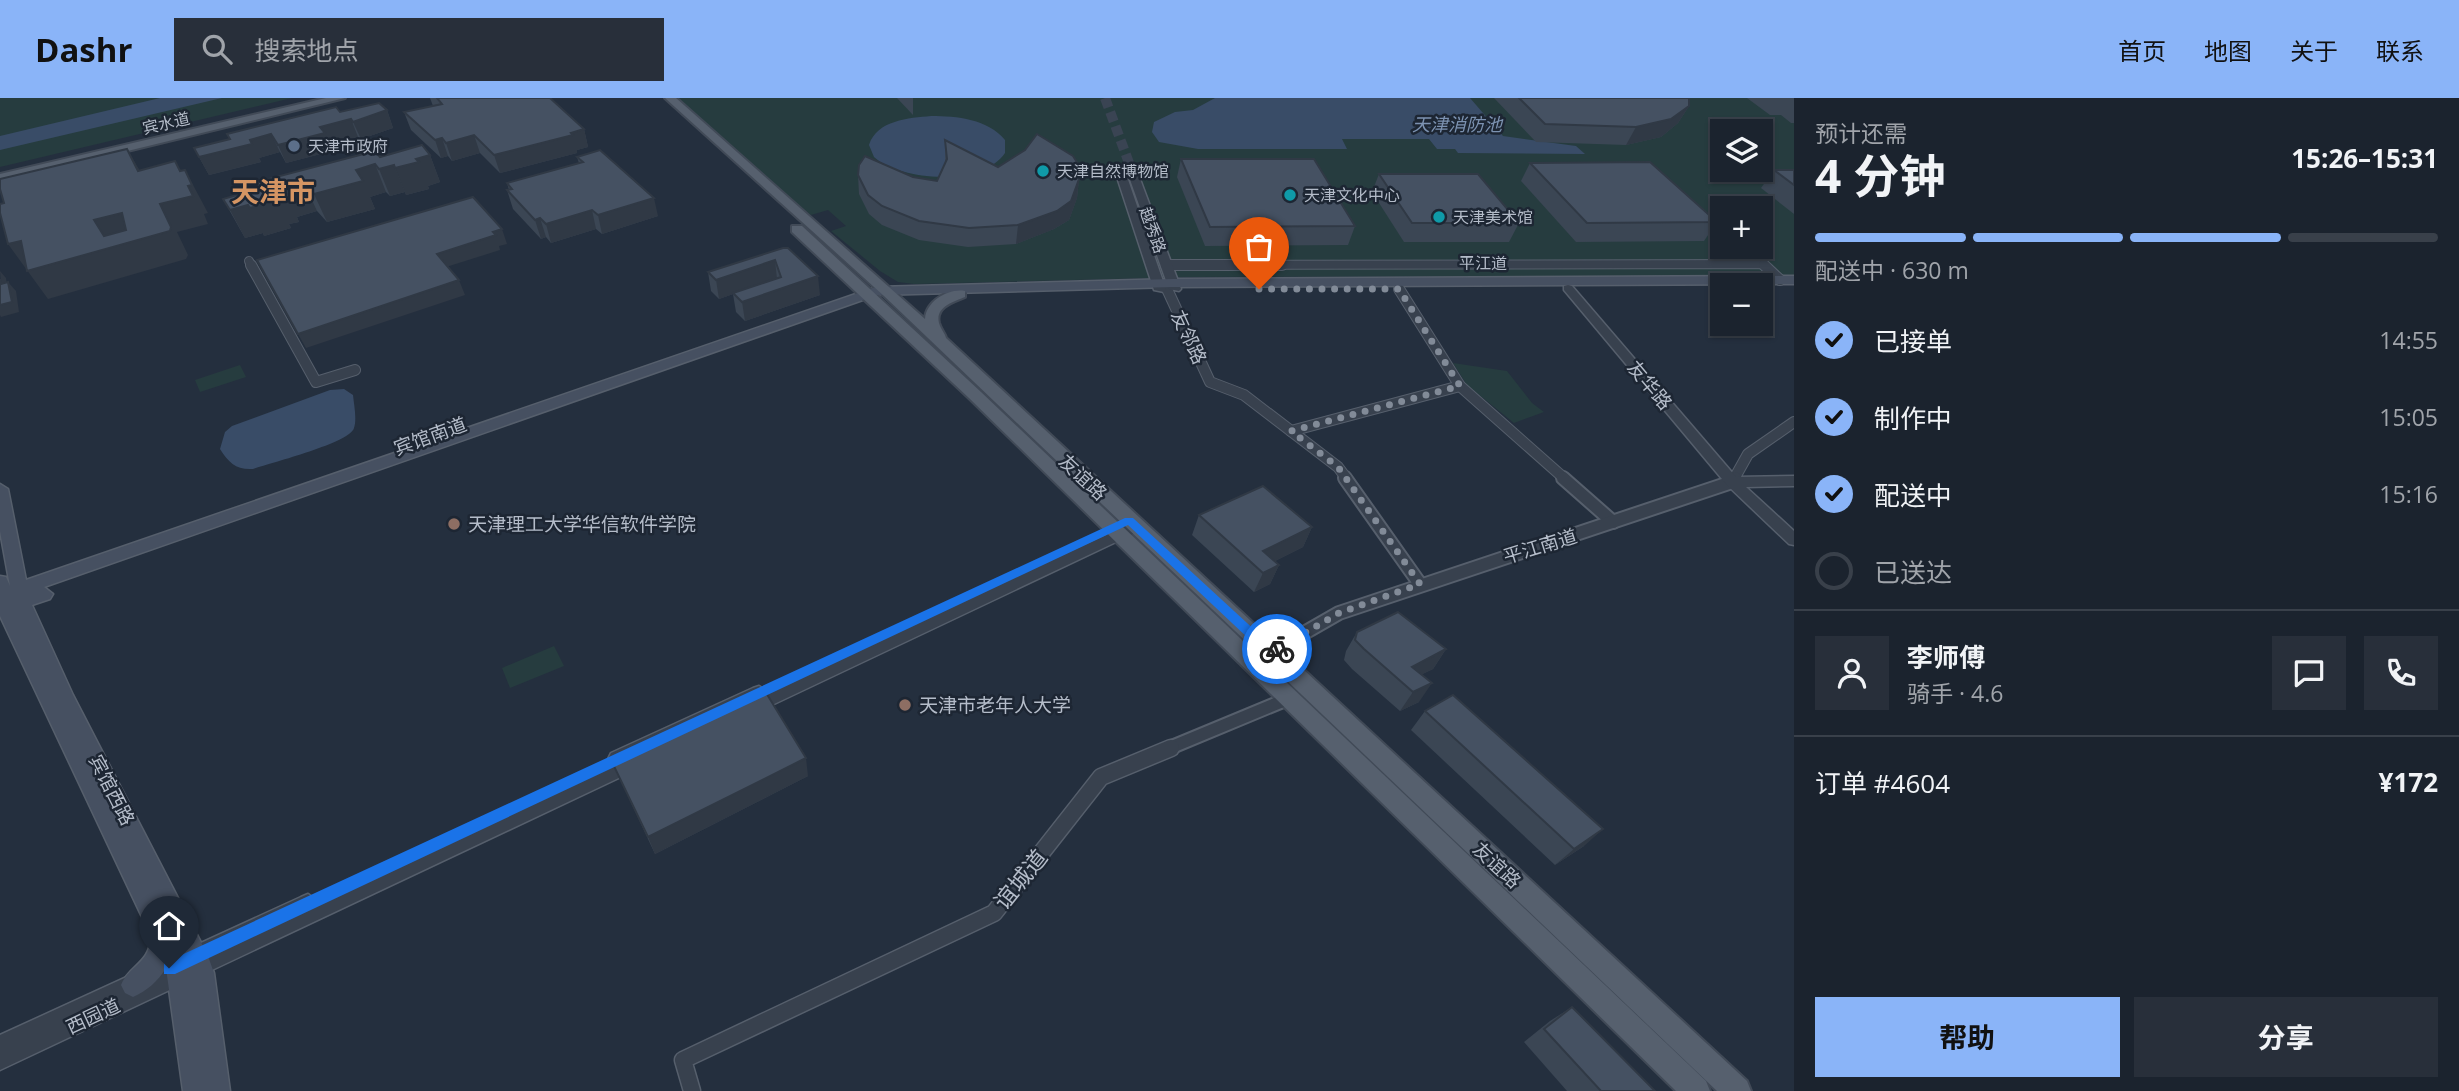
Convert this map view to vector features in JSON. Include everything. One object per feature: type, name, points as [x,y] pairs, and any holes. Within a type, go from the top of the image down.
[{"type":"main road","name":"宾水道","points":[[0,173],[317,98]]},
{"type":"main road","name":"宾水道","points":[[0,178],[340,98]]},
{"type":"main road","name":"友谊路","points":[[654,98],[879,294],[951,352],[1290,698],[1696,1091]]},
{"type":"main road","name":"友谊路","points":[[670,98],[1124,527],[1271,652],[1737,1091]]},
{"type":"main road","name":"平江道","points":[[1166,287],[1794,280]]},
{"type":"main road","points":[[879,294],[1166,287]]},
{"type":"main road","points":[[879,294],[1166,287]]},
{"type":"main road","name":"平江道","points":[[1166,287],[1710,287]]},
{"type":"main road","points":[[1773,287],[1794,287]]},
{"type":"main road","name":"宾馆南道","points":[[7,597],[879,294]]},
{"type":"main road","points":[[951,352],[934,329],[930,317],[942,301],[960,294]]},
{"type":"main road","name":"宾馆西路","points":[[0,489],[7,597],[171,929],[217,1091]]},
{"type":"main road","points":[[132,992],[155,966],[171,929]]},
{"type":"main road","name":"宾馆西路","points":[[183,965],[196,1091]]},
{"type":"street","name":"越秀路","points":[[1126,171],[1166,265],[1166,287],[1126,171]]},
{"type":"street","points":[[249,261],[316,382],[355,370]]},
{"type":"street","points":[[1166,265],[1763,264],[1780,280]]},
{"type":"street","name":"友邻路","points":[[1166,287],[1210,382],[1244,395],[1338,467],[1420,584]]},
{"type":"street","name":"友华路","points":[[1568,288],[1732,482],[1794,540]]},
{"type":"street","points":[[1399,289],[1460,386],[1613,522]]},
{"type":"street","points":[[1291,431],[1460,386]]},
{"type":"street","points":[[1732,482],[1748,454],[1794,422]]},
{"type":"street","points":[[1732,482],[1794,481]]},
{"type":"street","name":"平江南道","points":[[1271,652],[1339,613],[1732,482]]},
{"type":"street","points":[[132,992],[155,984],[183,965],[1124,527]]},
{"type":"street","name":"谊城道","points":[[692,1091],[683,1060],[994,913],[1101,777],[1290,698]]},
{"type":"street","name":"西园道","points":[[0,1046],[132,992]]},
{"type":"street","name":"西园道","points":[[0,1059],[132,992]]},
{"type":"green space","points":[[0,98],[292,98],[0,167]]},
{"type":"green space","name":"天津文化中心","points":[[676,98],[1794,98],[1794,276],[1773,276],[1773,273],[1710,273],[1710,276],[1194,277],[914,284],[898,282],[880,271],[831,231],[846,226],[828,210],[811,215],[768,181]]},
{"type":"green space","points":[[1453,363],[1507,371],[1532,403],[1544,412],[1514,423],[1467,385]]},
{"type":"green space","points":[[240,365],[246,377],[200,392],[195,380]]},
{"type":"green space","points":[[554,646],[564,666],[510,688],[502,668]]},
{"type":"water","points":[[160,98],[222,98],[0,150],[0,136]]},
{"type":"water","name":"天津消防池","points":[[1215,98],[1470,98],[1503,136],[1576,146],[1585,154],[1458,153],[1455,149],[1437,149],[1429,139],[1342,139],[1347,149],[1198,149],[1159,142],[1152,132],[1154,122],[1175,112],[1193,110]]},
{"type":"water","points":[[931,116],[961,118],[990,127],[1005,140],[1005,153],[994,164],[979,171],[942,177],[903,172],[874,157],[869,145],[879,130],[895,122]]},
{"type":"water","points":[[344,389],[353,395],[355,424],[349,434],[339,440],[253,469],[233,465],[220,449],[225,432],[232,426],[330,390]]},
{"type":"building","points":[[437,98],[550,98],[584,129],[571,133],[573,135],[494,155],[474,135],[446,143],[442,138],[435,140],[404,112],[442,104]]},
{"type":"building","points":[[1519,98],[1689,98],[1689,106],[1671,119],[1636,127],[1545,124]]},
{"type":"building","points":[[379,103],[387,110],[353,122],[351,119],[320,127],[325,133],[278,145],[271,134],[250,140],[252,144],[199,157],[194,148],[230,139],[227,134],[336,107],[340,112]]},
{"type":"building","name":"天津自然博物馆","points":[[1037,134],[1073,156],[1080,167],[1079,179],[1071,201],[1057,211],[1018,225],[969,228],[919,221],[882,206],[868,195],[858,175],[859,165],[865,156],[913,177],[937,181],[947,159],[945,140],[998,167],[1025,150]]},
{"type":"building","points":[[422,145],[430,155],[416,159],[419,162],[379,169],[375,164],[356,170],[363,181],[314,194],[304,183],[283,189],[285,194],[275,197],[277,200],[250,208],[248,205],[230,210],[223,199],[261,188],[257,182],[375,151],[380,157]]},
{"type":"building","points":[[127,149],[138,171],[175,161],[180,171],[185,170],[192,185],[188,186],[193,196],[160,204],[171,227],[170,231],[27,271],[21,241],[8,244],[0,213],[0,204],[4,203],[0,179]],"holes":[[[122,213],[126,230],[104,236],[94,220]]]},
{"type":"building","points":[[600,150],[654,198],[598,215],[592,210],[546,224],[540,218],[535,220],[507,190],[512,189],[507,183],[583,162],[577,157]]},
{"type":"building","points":[[1181,159],[1314,159],[1355,226],[1210,227]]},
{"type":"building","points":[[1650,162],[1710,216],[1710,222],[1587,223],[1530,163]]},
{"type":"building","points":[[1774,170],[1794,170],[1794,185]]},
{"type":"building","points":[[1379,174],[1478,174],[1519,223],[1412,223]]},
{"type":"building","points":[[473,197],[502,229],[493,232],[496,235],[437,254],[459,280],[298,334],[257,260]]},
{"type":"building","points":[[788,248],[818,276],[742,302],[733,293],[781,277],[775,260],[716,280],[708,272]]},
{"type":"building","points":[[0,279],[1,284],[8,282],[12,302],[0,305]]},
{"type":"building","points":[[1263,486],[1312,527],[1263,551],[1279,565],[1263,573],[1199,515]]},
{"type":"building","points":[[1398,612],[1446,649],[1412,667],[1432,683],[1413,692],[1355,640],[1357,632]]},
{"type":"building","points":[[765,691],[806,758],[648,837],[612,762]]},
{"type":"building","points":[[1453,695],[1603,829],[1574,849],[1425,711]]},
{"type":"building","points":[[1572,1007],[1655,1091],[1601,1091],[1544,1029]]},
{"type":"tunnel","points":[[1105,98],[1132,171]]},
{"type":"way so far","points":[[1259,289],[1399,289],[1460,386],[1391,407],[1291,431],[1338,467],[1420,584],[1339,613],[1277,649]]},
{"type":"place","name":"天津市政府","points":[[294,146]]},
{"type":"place","name":"天津自然博物馆","points":[[1043,171]]},
{"type":"place","name":"天津文化中心","points":[[1290,195]]},
{"type":"place","name":"天津美术馆","points":[[1439,217]]},
{"type":"place","name":"天津理工大学华信软件学院","points":[[454,524]]},
{"type":"place","name":"天津市老年人大学","points":[[905,705]]},
{"type":"district","name":"天津市","points":[[273,191]]},
{"type":"route","points":[[169,968],[1129,520],[1271,652],[1277,649]]}]
